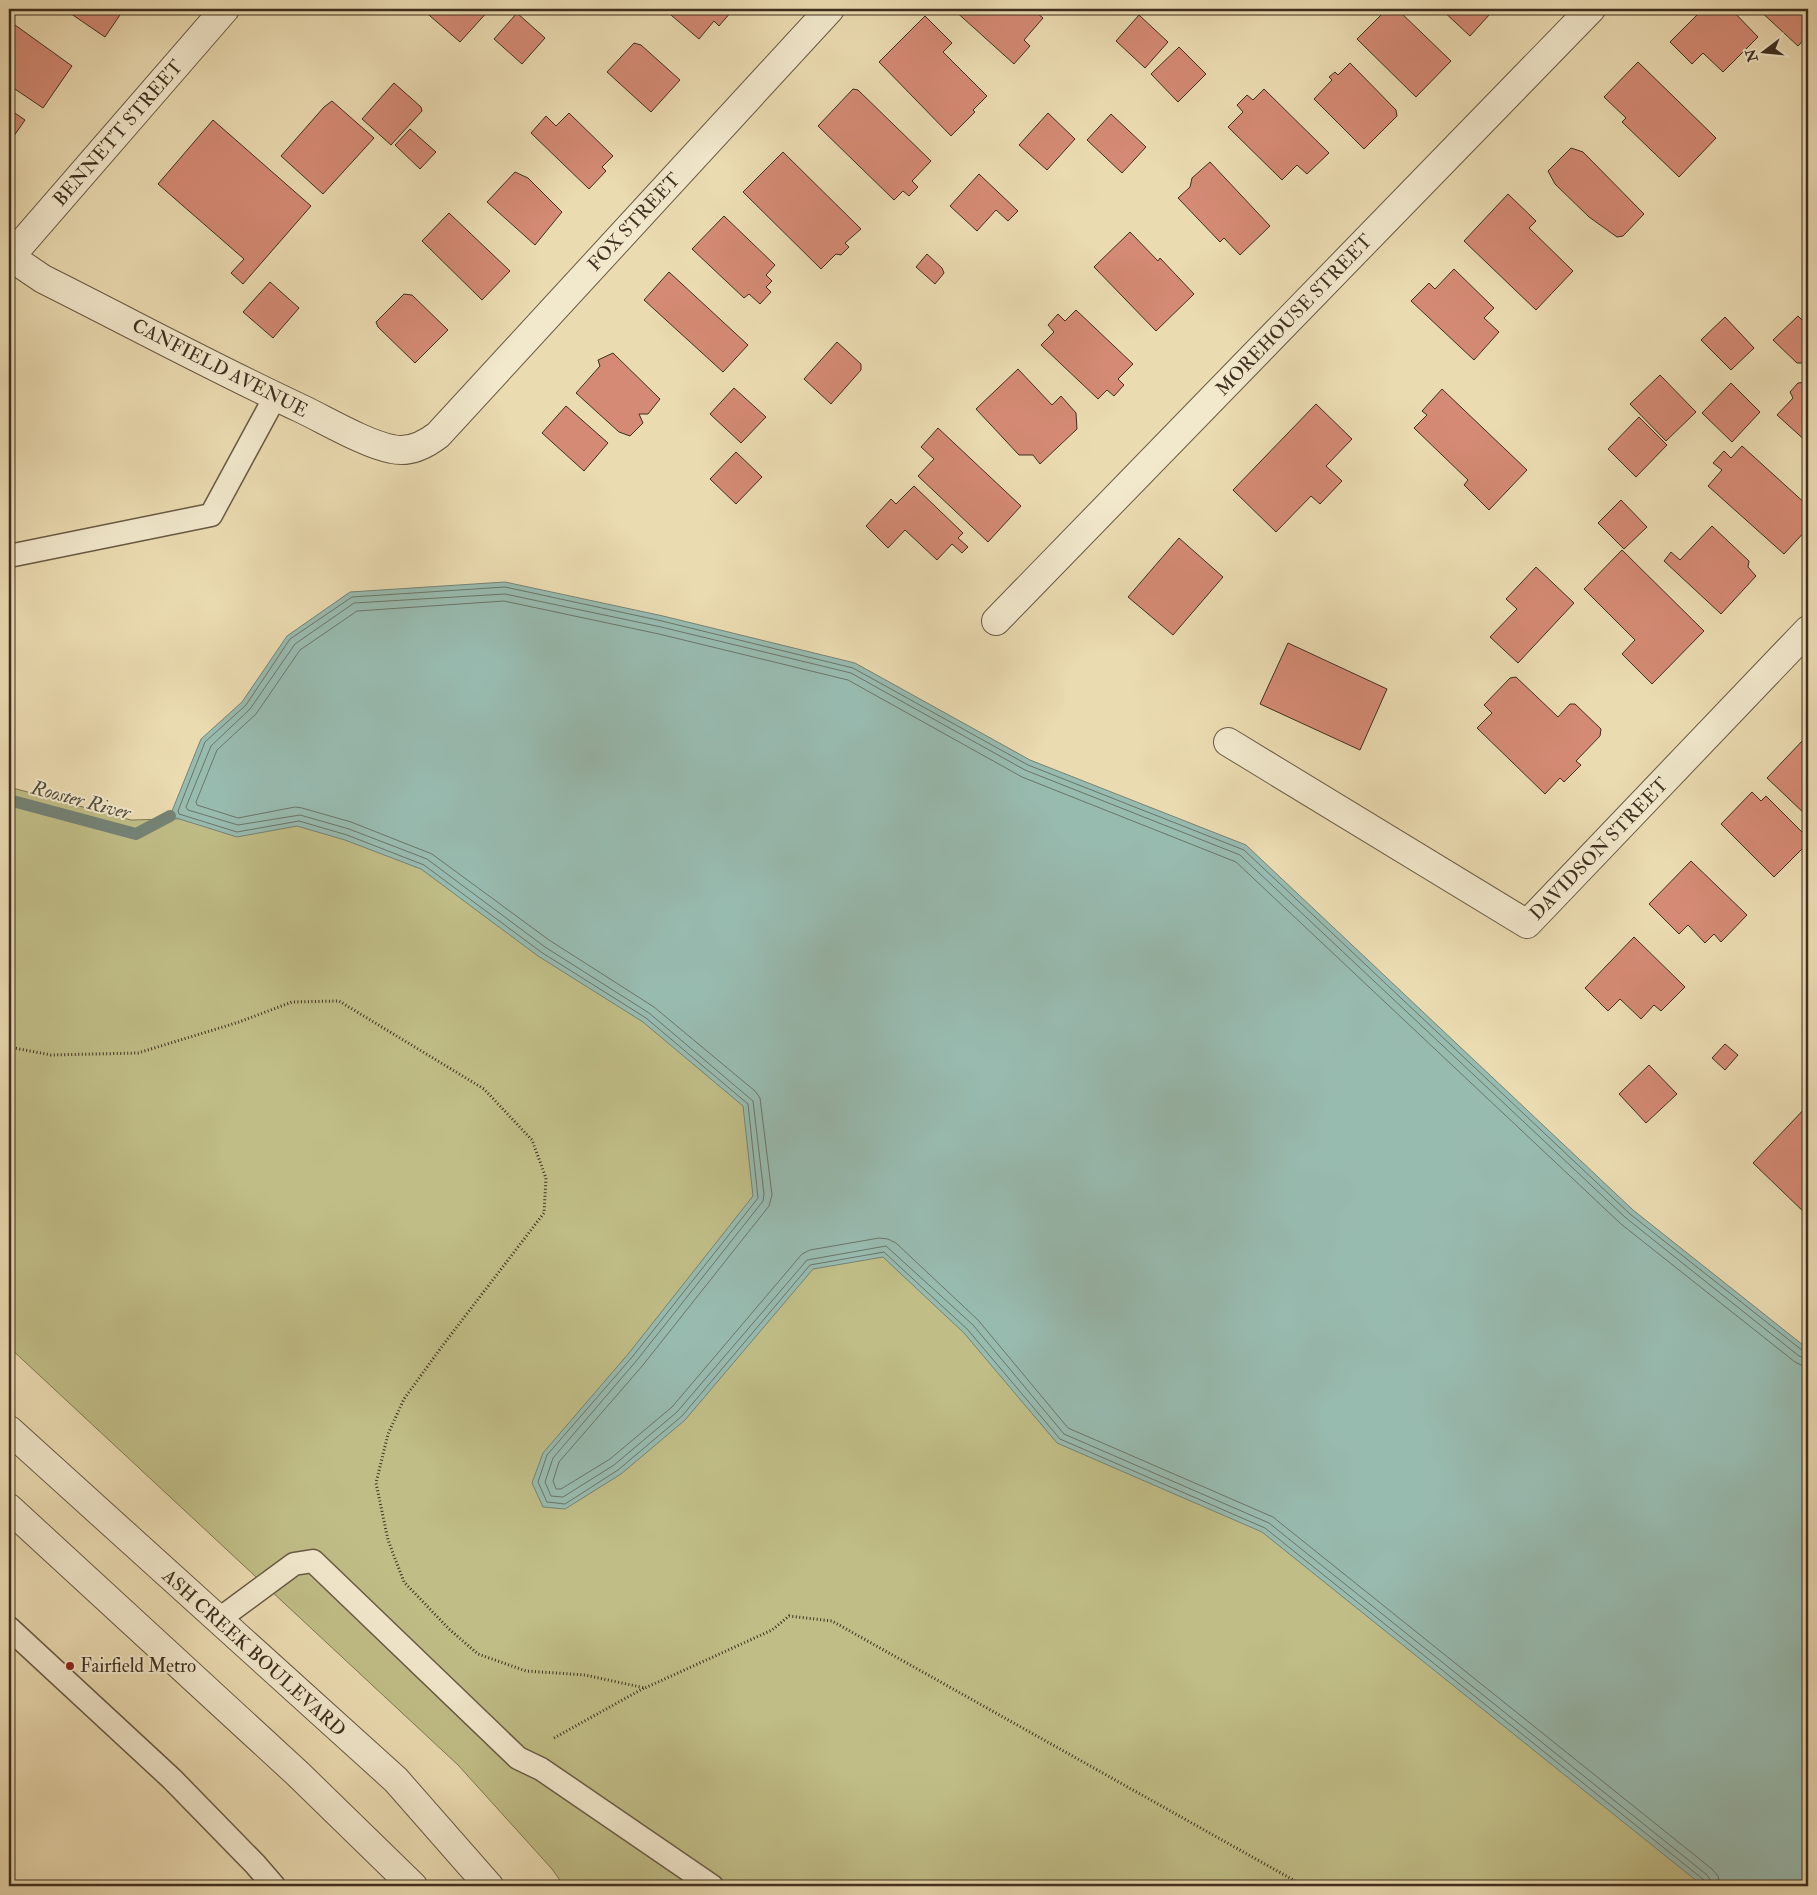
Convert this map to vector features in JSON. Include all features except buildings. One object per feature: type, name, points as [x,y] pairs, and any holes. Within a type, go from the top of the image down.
[{"type":"street","name":"BENNETT STREET","points":[[10,256],[225,9]]},
{"type":"street","name":"FOX STREET","points":[[438,435],[830,9]]},
{"type":"street","name":"MOREHOUSE STREET","points":[[996,621],[1592,9]]},
{"type":"street","name":"CANFIELD AVENUE","points":[[10,256],[43,279],[276,397],[365,439],[392,449],[405,450],[427,443],[438,435]]},
{"type":"street","name":"DAVIDSON STREET","points":[[1228,742],[1527,924],[1808,630]]},
{"type":"street","name":"ASH CREEK BOULEVARD","points":[[9,1430],[396,1780],[489,1886]]},
{"type":"street","points":[[9,1508],[297,1773],[413,1886]]},
{"type":"lane","points":[[9,556],[211,515],[276,397]]},
{"type":"lane","points":[[218,1620],[294,1564],[312,1561],[518,1758],[541,1770],[712,1886]]},
{"type":"lane","points":[[9,1628],[172,1779],[274,1886]]},
{"type":"path","points":[[9,1047],[51,1055],[138,1053],[239,1022],[292,1002],[339,1001],[484,1089],[532,1140],[546,1178],[544,1213],[404,1399],[388,1434],[376,1483],[388,1540],[404,1582],[449,1628],[478,1654],[526,1671],[585,1675],[645,1688]]},
{"type":"path","points":[[518,1758],[645,1688],[772,1630],[789,1616],[832,1620],[1304,1886]]},
{"type":"shaded area","points":[[354,769],[1808,1886],[564,1886],[552,1869],[458,1765],[9,1347],[9,787],[131,820],[247,817]]},
{"type":"water","points":[[505,582],[663,616],[855,663],[1030,760],[1246,845],[1633,1210],[1808,1349],[1808,1886],[1703,1886],[1262,1532],[1057,1443],[964,1333],[883,1257],[813,1269],[685,1420],[621,1474],[565,1509],[543,1507],[532,1483],[543,1453],[629,1353],[753,1196],[743,1106],[643,1022],[538,956],[421,869],[345,840],[297,826],[237,837],[170,816],[201,739],[242,702],[287,636],[350,592]]},
{"type":"waterway","name":"Rooster River","points":[[9,800],[136,834],[170,816]]},
{"type":"place","name":"Fairfield Metro","points":[[70,1666]]}]
